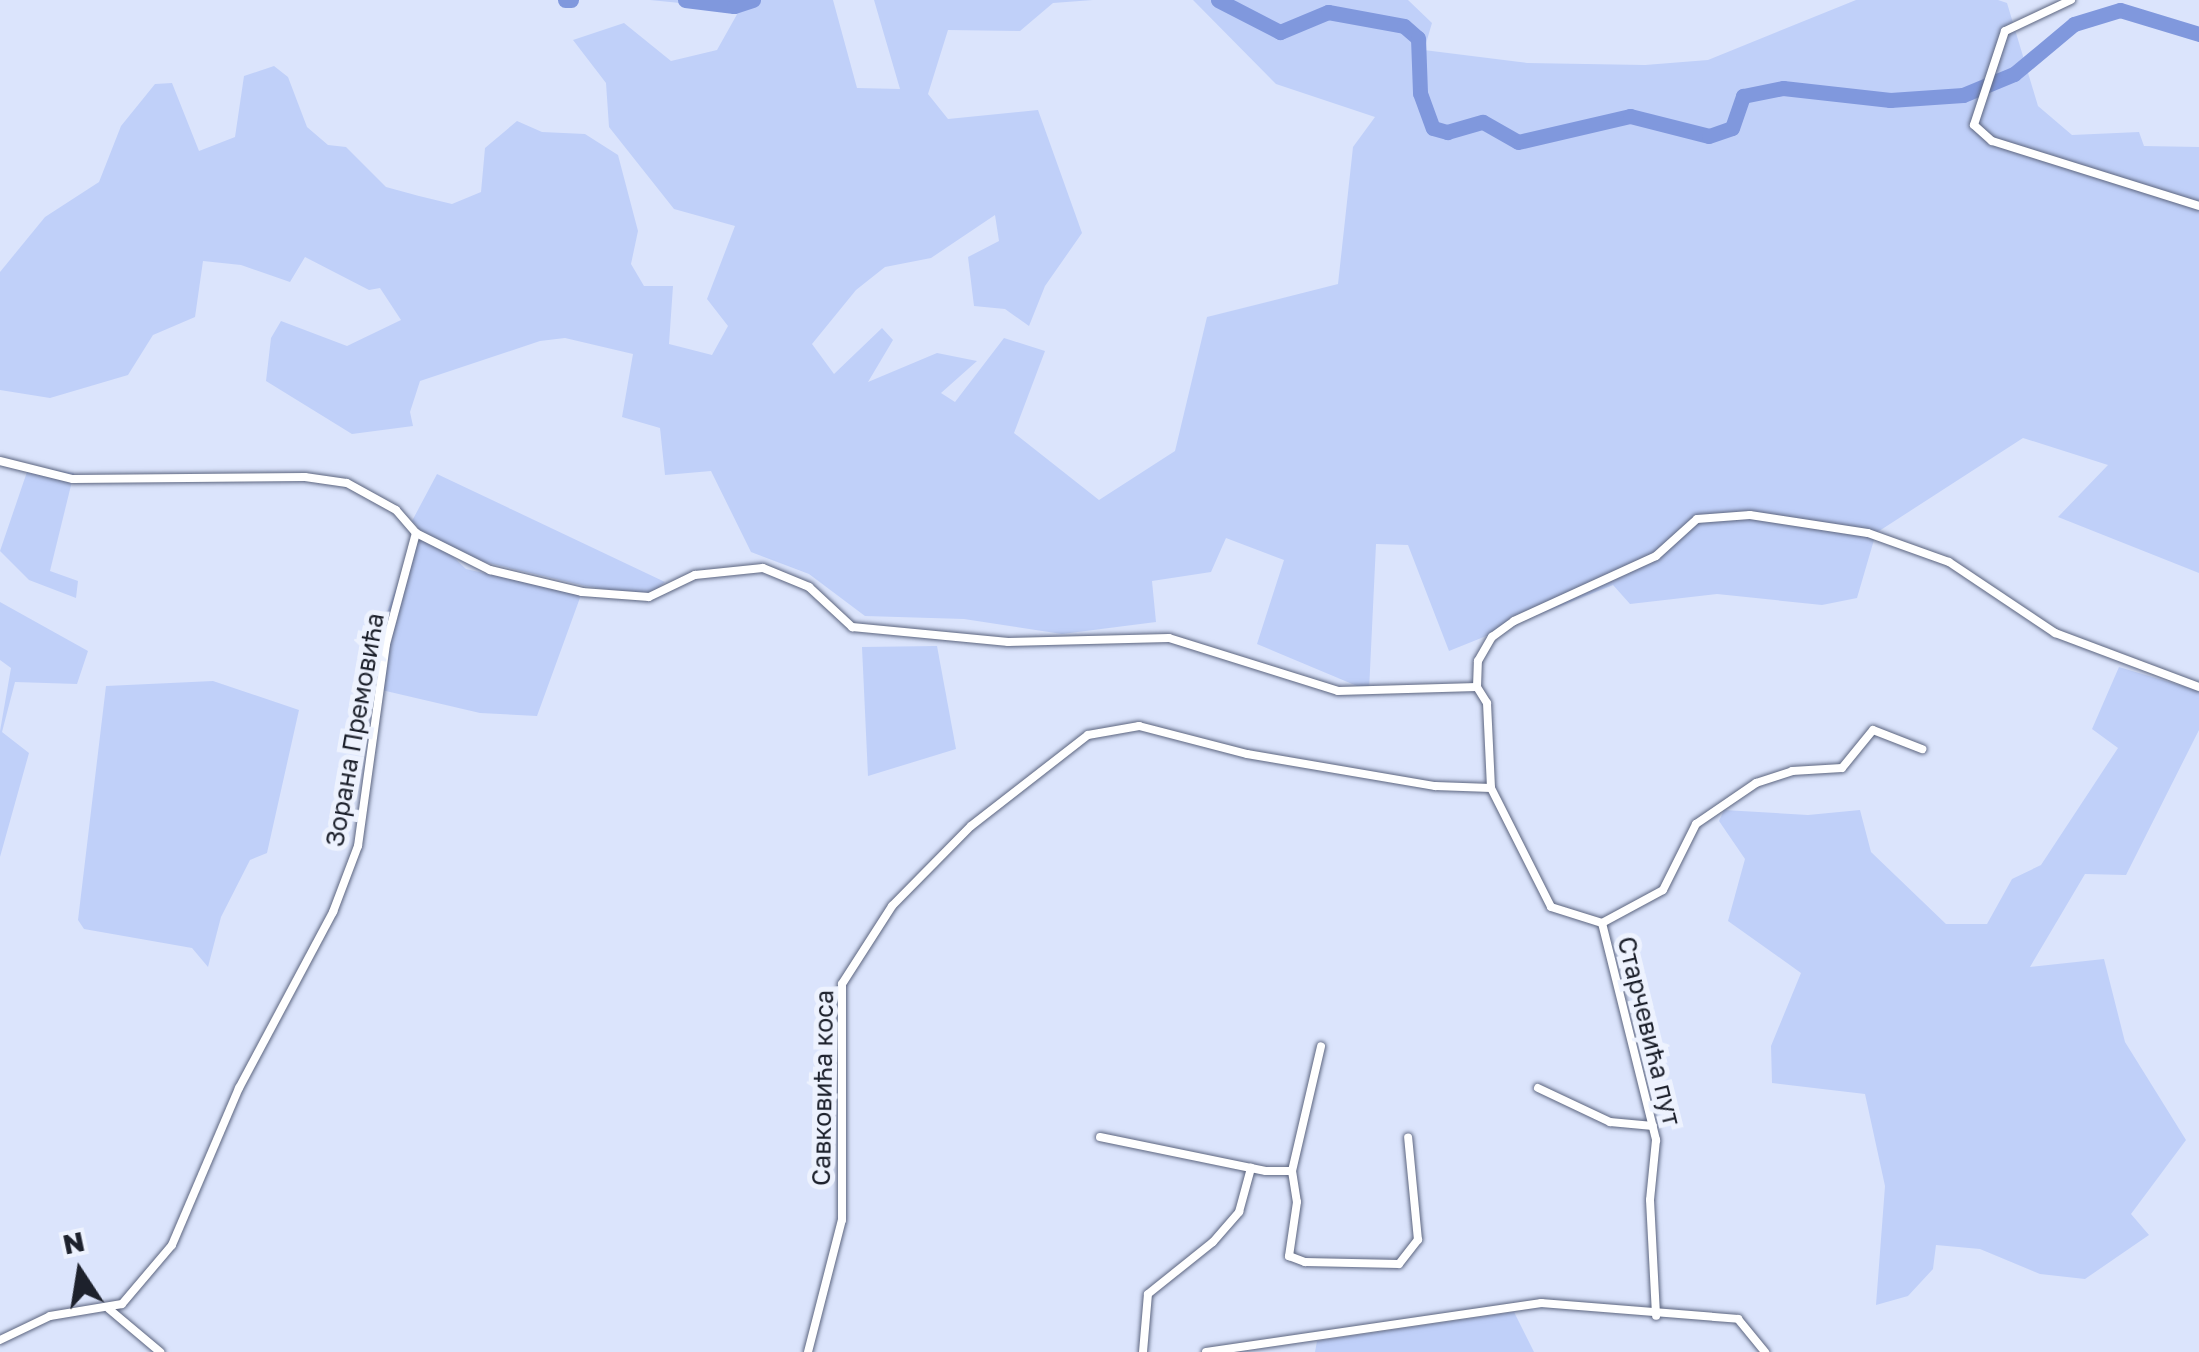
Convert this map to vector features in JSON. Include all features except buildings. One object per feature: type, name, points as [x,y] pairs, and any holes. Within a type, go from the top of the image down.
[{"type":"street","points":[[2071,0],[2005,31],[1986,77],[1974,125],[1992,142],[2199,206]]},
{"type":"street","points":[[0,461],[74,479],[304,477],[348,483],[396,510],[416,533],[490,570],[582,592],[648,598],[695,575],[763,568],[809,587],[852,627],[1008,642],[1169,638],[1338,691],[1476,686]]},
{"type":"street","points":[[1602,923],[1551,907],[1490,788],[1487,703],[1476,686],[1478,661],[1492,636],[1514,621],[1656,556],[1697,519],[1750,515],[1868,533],[1949,562],[2055,633],[2199,687]]},
{"type":"street","name":"Зорана Премовића","points":[[109,1308],[137,1291],[172,1245],[238,1088],[333,912],[358,846],[386,644],[416,533]]},
{"type":"street","name":"Савковића коса","points":[[808,1352],[842,1220],[842,984],[892,906],[1027,779],[1088,735],[1139,726],[1247,754],[1436,786],[1490,788]]},
{"type":"street","name":"Старчевића пут","points":[[1656,1316],[1652,1126],[1602,923],[1663,890],[1696,824],[1756,783],[1792,771],[1842,768],[1873,730],[1922,749]]},
{"type":"street","points":[[1321,1046],[1292,1171],[1296,1202],[1289,1256],[1305,1262],[1399,1264],[1418,1240],[1408,1138]]},
{"type":"street","points":[[1538,1088],[1610,1122],[1652,1126]]},
{"type":"street","points":[[1100,1137],[1251,1168],[1292,1171]]},
{"type":"street","points":[[1143,1352],[1148,1294],[1213,1242],[1240,1212],[1251,1168]]},
{"type":"street","points":[[1206,1352],[1540,1303],[1656,1316],[1738,1319],[1765,1352]]},
{"type":"street","points":[[0,1340],[50,1316],[109,1308],[160,1352]]},
{"type":"shaded area","points":[[650,0],[833,0],[857,88],[900,89],[874,0],[1093,0],[1053,3],[1020,31],[948,30],[928,94],[948,119],[1038,110],[1082,233],[1045,286],[1029,326],[1005,309],[974,306],[968,257],[999,241],[995,215],[931,258],[885,267],[856,290],[812,344],[834,374],[882,328],[893,340],[868,382],[937,353],[977,361],[941,393],[955,402],[1004,338],[1045,351],[1014,433],[1099,500],[1175,451],[1207,317],[1338,284],[1353,147],[1375,117],[1276,84],[1193,0],[1408,0],[1432,23],[1424,50],[1527,63],[1645,65],[1708,60],[1856,0],[2007,3],[2038,106],[2072,135],[2139,132],[2144,146],[2199,147],[2199,573],[2058,517],[2108,465],[2023,438],[1876,533],[1857,598],[1822,605],[1717,594],[1630,604],[1613,585],[1449,651],[1408,545],[1376,544],[1369,691],[1257,644],[1284,560],[1226,538],[1211,572],[1152,581],[1156,622],[1062,634],[964,619],[865,616],[809,574],[751,552],[711,471],[665,475],[660,428],[622,417],[633,354],[565,338],[540,341],[420,381],[410,412],[413,426],[352,434],[266,381],[271,338],[281,321],[347,346],[401,320],[380,288],[369,290],[305,257],[290,282],[241,265],[203,261],[195,317],[153,335],[128,375],[50,398],[0,390],[0,272],[45,217],[99,182],[121,126],[155,84],[172,83],[199,151],[235,137],[244,76],[274,66],[288,77],[307,127],[328,145],[346,147],[386,187],[419,196],[452,204],[481,192],[485,148],[517,121],[542,132],[585,134],[618,155],[638,231],[631,264],[644,286],[673,286],[669,344],[712,355],[728,326],[707,299],[735,226],[674,209],[609,127],[606,83],[573,40],[624,23],[671,61],[717,50],[740,9]]},
{"type":"shaded area","points":[[29,466],[74,473],[50,571],[78,581],[76,598],[29,580],[0,551]]},
{"type":"shaded area","points":[[437,474],[665,582],[648,596],[586,586],[484,562],[436,541],[466,569],[581,595],[537,716],[480,713],[373,688],[385,618],[418,527],[412,521]]},
{"type":"shaded area","points":[[0,602],[88,651],[77,684],[15,682],[2,732],[29,753],[0,857],[0,731],[11,668],[0,660]]},
{"type":"shaded area","points":[[937,646],[956,749],[868,776],[862,647]]},
{"type":"shaded area","points":[[2119,667],[2199,691],[2199,730],[2126,875],[2085,874],[2030,967],[2104,959],[2125,1042],[2186,1140],[2131,1214],[2149,1235],[2085,1279],[2040,1274],[1980,1249],[1936,1245],[1933,1269],[1908,1296],[1876,1305],[1885,1186],[1865,1094],[1772,1083],[1771,1046],[1801,973],[1728,921],[1745,859],[1719,821],[1724,810],[1808,815],[1860,810],[1871,852],[1946,924],[1987,924],[2012,879],[2041,865],[2118,748],[2092,729]]},
{"type":"shaded area","points":[[213,681],[299,710],[267,853],[250,860],[221,917],[208,967],[192,948],[84,929],[78,920],[106,686]]},
{"type":"shaded area","points":[[1514,1312],[1534,1352],[1315,1352],[1317,1341]]},
{"type":"waterway","points":[[565,0],[571,0]]},
{"type":"waterway","points":[[685,0],[734,6],[753,0]]},
{"type":"waterway","points":[[1218,0],[1280,32],[1328,12],[1404,26],[1418,38],[1420,93],[1433,128],[1447,132],[1483,122],[1518,142],[1630,116],[1709,136],[1732,128],[1743,96],[1783,88],[1890,100],[1963,95],[2014,74],[2074,24],[2120,10],[2199,34]]}]
